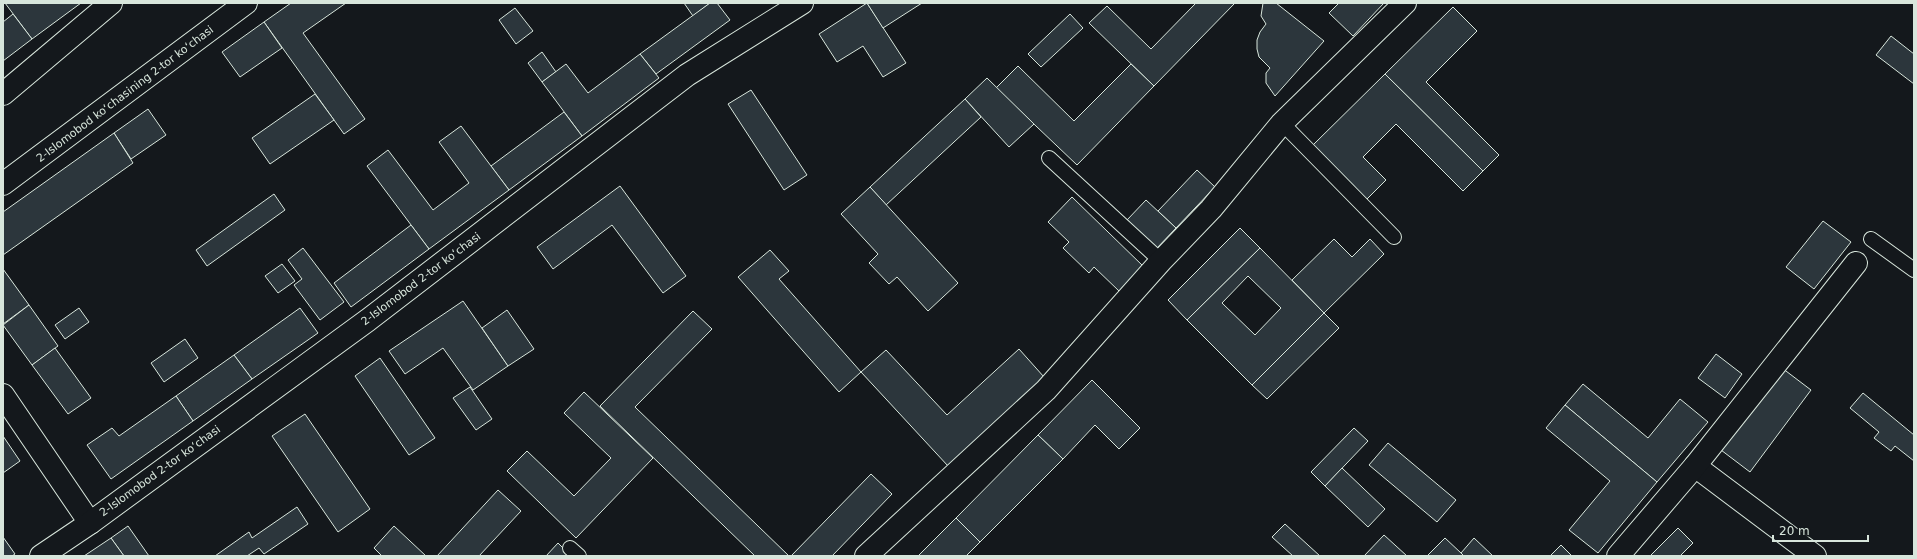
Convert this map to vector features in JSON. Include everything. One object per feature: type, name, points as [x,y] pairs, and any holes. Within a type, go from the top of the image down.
[{"type":"street","points":[[3,94],[111,3]]},
{"type":"street","name":"2-Islomobod koʻchasining 2-tor koʻchasi","points":[[3,184],[246,3]]},
{"type":"street","name":"2-Islomobod 2-tor koʻchasi","points":[[41,556],[90,523],[368,320],[686,75],[802,3]]},
{"type":"street","points":[[866,556],[1046,390],[1161,262],[1212,209],[1282,123],[1406,3]]},
{"type":"street","points":[[1618,556],[1695,466],[1856,262]]},
{"type":"street","points":[[3,395],[90,523]]},
{"type":"street","points":[[1695,466],[1815,556]]},
{"type":"lane","points":[[1282,123],[1394,237]]},
{"type":"lane","points":[[1049,158],[1161,262]]},
{"type":"lane","points":[[1871,239],[1914,270]]},
{"type":"building","points":[[5,3],[81,3],[32,39]]},
{"type":"building","points":[[291,3],[346,3],[303,33],[365,119],[344,134],[264,22]]},
{"type":"building","points":[[684,3],[710,3],[693,16]]},
{"type":"building","points":[[710,3],[717,3],[730,20],[656,74],[640,54]]},
{"type":"building","points":[[867,3],[906,63],[883,77],[863,46],[837,62],[819,34]]},
{"type":"building","points":[[867,3],[922,3],[883,28]]},
{"type":"building","points":[[1196,3],[1235,3],[1154,86],[1089,23],[1107,6],[1151,49]]},
{"type":"building","points":[[1263,3],[1276,3],[1324,41],[1275,96],[1266,83],[1266,73],[1270,68],[1259,57],[1257,49],[1257,40],[1260,32],[1266,24],[1261,16]]},
{"type":"building","points":[[1339,3],[1384,3],[1353,36],[1329,13]]},
{"type":"building","points":[[1453,7],[1477,31],[1426,82],[1499,155],[1483,171],[1385,74]]},
{"type":"building","points":[[515,8],[533,31],[516,44],[499,20]]},
{"type":"building","points":[[13,14],[32,39],[3,61],[3,22]]},
{"type":"building","points":[[1070,14],[1083,28],[1041,67],[1028,54]]},
{"type":"building","points":[[264,22],[282,48],[240,77],[222,52]]},
{"type":"building","points":[[1891,36],[1914,54],[1914,84],[1876,55]]},
{"type":"building","points":[[542,52],[556,72],[542,82],[528,63]]},
{"type":"building","points":[[640,54],[659,78],[582,136],[542,82],[566,64],[588,93]]},
{"type":"building","points":[[1131,64],[1154,86],[1077,165],[996,88],[1018,66],[1074,121]]},
{"type":"building","points":[[1385,74],[1483,171],[1463,191],[1396,124],[1363,157],[1386,180],[1367,199],[1313,145]]},
{"type":"building","points":[[987,78],[1034,124],[1009,147],[965,99]]},
{"type":"building","points":[[751,90],[807,175],[784,190],[728,104]]},
{"type":"building","points":[[315,94],[334,120],[270,164],[252,138]]},
{"type":"building","points":[[965,99],[981,117],[886,205],[870,187]]},
{"type":"building","points":[[148,109],[166,135],[131,159],[114,133]]},
{"type":"building","points":[[564,112],[582,136],[509,190],[491,166]]},
{"type":"building","points":[[461,126],[509,190],[429,249],[367,166],[388,150],[433,210],[469,183],[439,142]]},
{"type":"building","points":[[114,133],[133,163],[3,255],[3,212]]},
{"type":"building","points":[[1197,170],[1215,187],[1176,228],[1158,211]]},
{"type":"building","points":[[620,186],[686,276],[663,293],[612,225],[553,269],[537,247]]},
{"type":"building","points":[[870,187],[958,283],[928,311],[897,277],[889,284],[869,263],[878,254],[841,214]]},
{"type":"building","points":[[274,194],[285,210],[207,266],[196,250]]},
{"type":"building","points":[[1072,197],[1143,266],[1119,291],[1094,267],[1089,273],[1063,248],[1069,242],[1048,222]]},
{"type":"building","points":[[1146,200],[1176,228],[1157,248],[1127,220]]},
{"type":"building","points":[[1823,221],[1851,242],[1814,289],[1786,267]]},
{"type":"building","points":[[411,225],[429,249],[351,307],[334,283]]},
{"type":"building","points":[[1240,228],[1260,248],[1187,320],[1168,300]]},
{"type":"building","points":[[1334,239],[1352,257],[1370,239],[1384,254],[1324,313],[1292,280]]},
{"type":"building","points":[[303,248],[344,302],[320,320],[294,285],[302,279],[288,260]]},
{"type":"building","points":[[1260,248],[1324,313],[1252,385],[1187,320]],"holes":[[[1248,276],[1281,308],[1255,335],[1222,303]]]},
{"type":"building","points":[[770,250],[789,271],[779,279],[861,372],[839,392],[738,277]]},
{"type":"building","points":[[282,264],[295,281],[278,293],[265,276]]},
{"type":"building","points":[[3,269],[29,305],[3,324]]},
{"type":"building","points":[[463,301],[508,366],[473,390],[443,348],[405,374],[389,351]]},
{"type":"building","points":[[29,305],[58,346],[32,365],[3,325]]},
{"type":"building","points":[[79,308],[89,322],[65,339],[55,325]]},
{"type":"building","points":[[300,308],[318,333],[252,379],[234,355]]},
{"type":"building","points":[[507,310],[534,349],[508,366],[482,328]]},
{"type":"building","points":[[693,311],[712,329],[635,407],[789,556],[755,556],[600,406]]},
{"type":"building","points":[[1324,313],[1339,328],[1267,399],[1252,385]]},
{"type":"building","points":[[185,339],[198,358],[164,382],[151,363]]},
{"type":"building","points":[[55,348],[91,398],[68,414],[32,365]]},
{"type":"building","points":[[1019,349],[1044,377],[948,466],[861,372],[886,350],[947,415]]},
{"type":"building","points":[[1716,354],[1742,374],[1725,398],[1698,378]]},
{"type":"building","points":[[234,355],[252,379],[193,421],[176,396]]},
{"type":"building","points":[[380,358],[435,438],[409,455],[355,376]]},
{"type":"building","points":[[1782,368],[1811,390],[1750,472],[1721,450]]},
{"type":"building","points":[[1092,380],[1140,428],[1119,449],[1095,425],[1063,459],[1038,435]]},
{"type":"building","points":[[1583,384],[1648,438],[1680,399],[1708,422],[1657,482],[1565,405]]},
{"type":"building","points":[[470,387],[492,419],[476,430],[453,398]]},
{"type":"building","points":[[584,392],[653,458],[576,538],[507,471],[527,451],[574,496],[611,458],[564,413]]},
{"type":"building","points":[[1863,393],[1914,435],[1914,461],[1895,446],[1891,451],[1874,438],[1879,432],[1850,408]]},
{"type":"building","points":[[176,396],[193,421],[111,479],[87,445],[112,428],[119,436]]},
{"type":"building","points":[[1565,405],[1657,482],[1598,553],[1569,530],[1610,481],[1546,428]]},
{"type":"building","points":[[305,414],[370,509],[338,532],[272,436]]},
{"type":"building","points":[[1354,428],[1368,441],[1325,486],[1311,472]]},
{"type":"building","points":[[1038,435],[1063,459],[980,542],[956,518]]},
{"type":"building","points":[[3,436],[20,461],[3,473]]},
{"type":"building","points":[[1388,443],[1456,500],[1437,522],[1369,465]]},
{"type":"building","points":[[1342,468],[1385,509],[1368,527],[1325,486]]},
{"type":"building","points":[[871,474],[892,494],[832,556],[791,556]]},
{"type":"building","points":[[498,490],[521,511],[479,556],[437,556]]},
{"type":"building","points":[[297,507],[308,524],[264,554],[259,548],[247,556],[215,556],[249,532],[252,538]]},
{"type":"building","points":[[956,518],[980,542],[966,556],[918,556]]},
{"type":"building","points":[[1285,524],[1320,556],[1293,556],[1272,537]]},
{"type":"building","points":[[128,526],[149,556],[124,556],[111,538]]},
{"type":"building","points":[[394,526],[426,556],[382,556],[374,548]]},
{"type":"building","points":[[1678,528],[1693,543],[1680,556],[1650,556]]},
{"type":"building","points":[[1384,535],[1407,556],[1364,556]]},
{"type":"building","points":[[3,537],[15,554],[12,556],[3,556]]},
{"type":"building","points":[[111,538],[124,556],[84,556]]},
{"type":"building","points":[[1445,538],[1461,553],[1464,556],[1427,556]]},
{"type":"building","points":[[1474,538],[1493,556],[1464,556],[1461,553]]},
{"type":"building","points":[[558,543],[571,556],[546,556]]},
{"type":"building","points":[[1561,545],[1572,556],[1550,556]]}]
